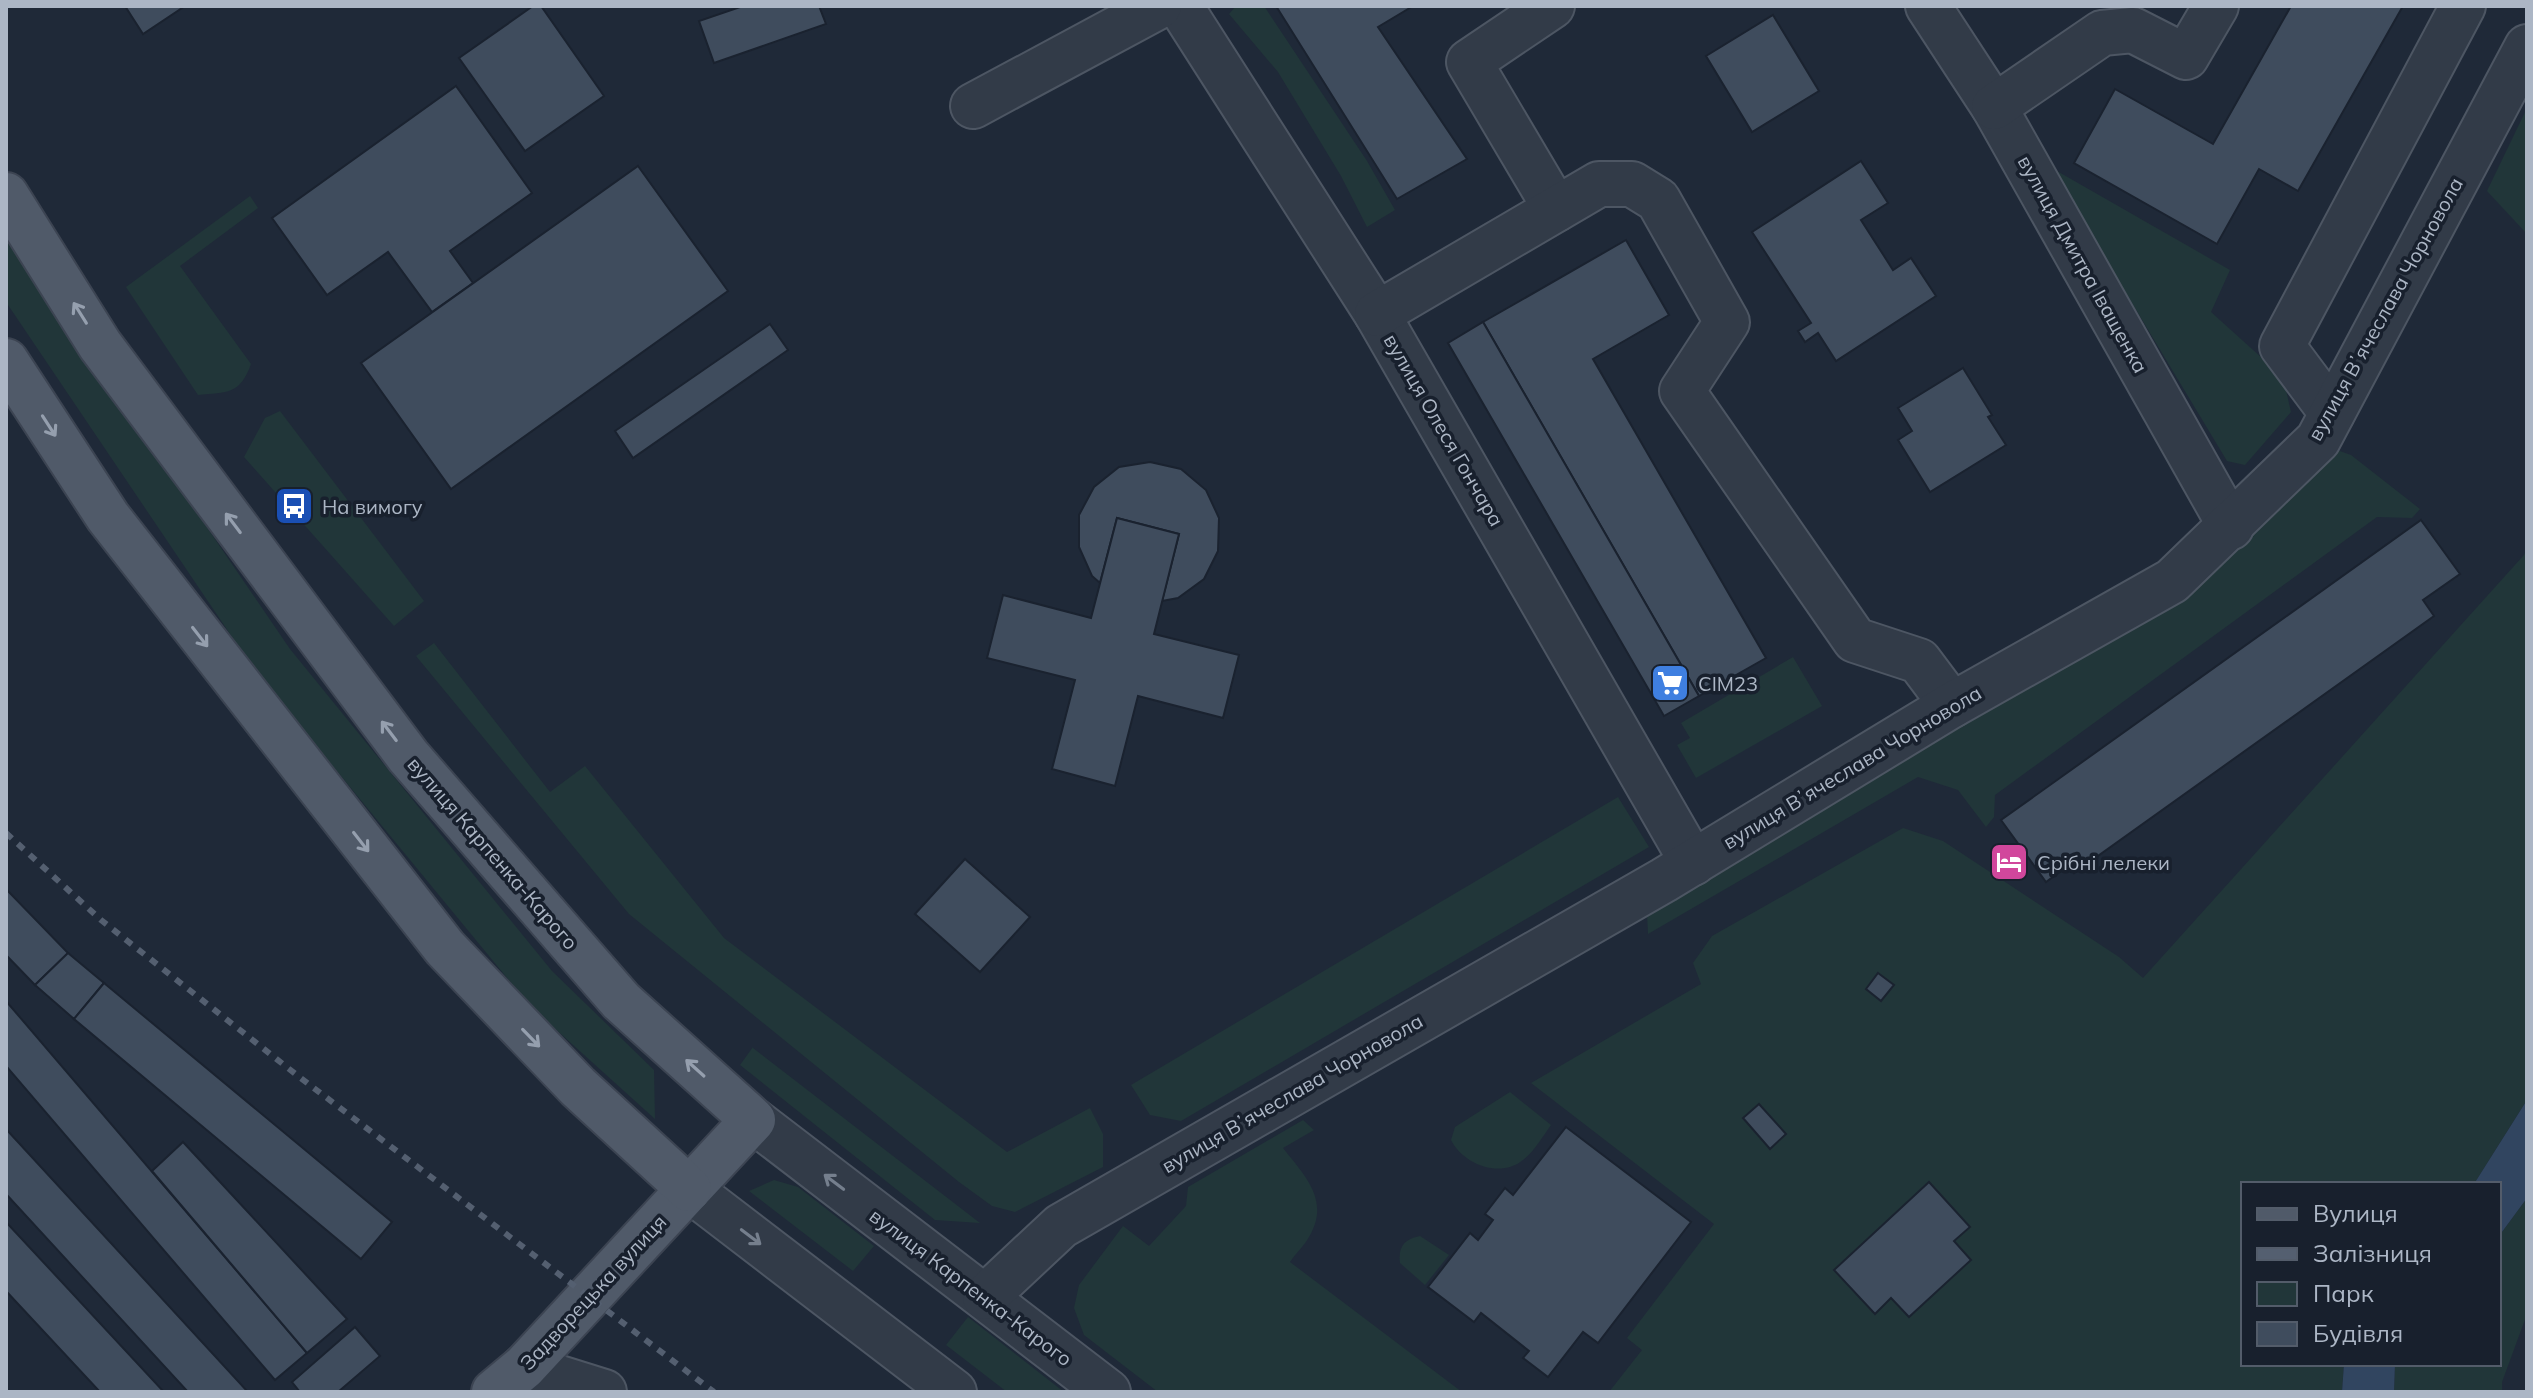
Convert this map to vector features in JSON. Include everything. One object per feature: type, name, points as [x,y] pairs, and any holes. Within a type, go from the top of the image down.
[{"type":"main road","name":"вулиця Карпенка-Карого","points":[[6,195],[100,345],[408,756],[621,1001],[753,1120]]},
{"type":"main road","points":[[6,361],[108,517],[445,948],[578,1087],[689,1189]]},
{"type":"main road","name":"Задворецька вулиця","points":[[509,1380],[753,1120]]},
{"type":"street","points":[[973,106],[1159,6]]},
{"type":"street","name":"вулиця Олеся Гончара","points":[[1180,6],[1377,314],[1693,863]]},
{"type":"street","points":[[1552,6],[1469,62],[1556,209]]},
{"type":"street","name":"вулиця Дмитра Іващенка","points":[[1928,6],[1994,107],[2231,527]]},
{"type":"street","points":[[1994,107],[2102,33],[2133,30],[2186,57],[2216,6]]},
{"type":"street","points":[[2332,413],[2282,346],[2463,6]]},
{"type":"street","name":"вулиця Вʼячеслава Чорновола","points":[[985,1297],[1061,1226],[1693,863],[1952,705],[2172,581],[2318,440],[2527,47]]},
{"type":"street","points":[[1377,314],[1599,184],[1632,184],[1658,200],[1727,322],[1682,391],[1855,640],[1919,661],[1952,705]]},
{"type":"street","name":"вулиця Карпенка-Карого","points":[[753,1120],[1108,1392]]},
{"type":"street","points":[[689,1189],[954,1392]]},
{"type":"street","points":[[509,1380],[604,1392]]},
{"type":"green space","points":[[1236,6],[1264,6],[1367,161],[1395,210],[1367,227],[1341,176],[1278,72],[1229,14]]},
{"type":"green space","points":[[2527,108],[2527,234],[2487,191]]},
{"type":"green space","points":[[2050,167],[2230,270],[2211,312],[2283,377],[2291,412],[2245,465],[2227,461]]},
{"type":"green space","points":[[250,196],[258,208],[180,266],[251,364],[237,387],[225,392],[198,395],[126,287]]},
{"type":"green space","points":[[6,233],[290,649],[552,971],[654,1070],[655,1119],[531,1007],[257,674],[6,302]]},
{"type":"green space","points":[[280,411],[424,601],[394,626],[244,457],[265,418]]},
{"type":"green space","points":[[2337,450],[2351,455],[2420,509],[2412,518],[2377,517],[1995,795],[1994,817],[1986,827],[1958,790],[1918,777],[1648,934],[1647,914],[2171,599],[2222,565]]},
{"type":"green space","points":[[2527,548],[2527,1100],[2475,1182],[2241,1182],[2241,1366],[2344,1366],[2342,1392],[1609,1392],[1642,1350],[1627,1338],[1714,1224],[1531,1083],[1701,984],[1693,963],[1712,936],[1903,828],[1943,841],[2119,957],[2143,978],[2524,555]]},
{"type":"green space","points":[[434,643],[550,792],[585,766],[724,938],[1007,1152],[1090,1108],[1103,1134],[1103,1167],[1015,1212],[992,1206],[959,1182],[629,914],[416,656]]},
{"type":"green space","points":[[1793,657],[1822,706],[1696,778],[1677,745],[1690,738],[1681,723]]},
{"type":"green space","points":[[1618,797],[1649,847],[1181,1121],[1150,1115],[1131,1085]]},
{"type":"green space","points":[[753,1047],[980,1223],[935,1220],[740,1065]]},
{"type":"green space","points":[[1510,1092],[1551,1125],[1531,1153],[1514,1166],[1493,1168],[1473,1162],[1451,1140],[1455,1127]]},
{"type":"green space","points":[[1303,1120],[1314,1130],[1283,1148],[1312,1189],[1317,1211],[1309,1237],[1290,1262],[1462,1392],[1158,1392],[1084,1335],[1074,1308],[1079,1285],[1123,1226],[1149,1246],[1186,1206],[1188,1187]]},
{"type":"green space","points":[[774,1180],[798,1187],[874,1246],[853,1271],[749,1191]]},
{"type":"green space","points":[[2527,1198],[2527,1314],[2502,1382],[2502,1392],[2394,1392],[2395,1366],[2501,1366],[2501,1233]]},
{"type":"green space","points":[[1420,1236],[1449,1255],[1425,1285],[1400,1263],[1403,1245]]},
{"type":"green space","points":[[968,1317],[1064,1392],[1007,1392],[946,1345]]},
{"type":"water","points":[[2527,1100],[2527,1198],[2501,1233],[2501,1182],[2475,1182]]},
{"type":"water","points":[[2344,1366],[2395,1366],[2394,1392],[2342,1392]]},
{"type":"building","points":[[125,6],[185,6],[143,34]]},
{"type":"building","points":[[533,6],[541,6],[604,96],[525,151],[459,58]]},
{"type":"building","points":[[743,6],[819,6],[826,24],[714,63],[699,21]]},
{"type":"building","points":[[1276,6],[1413,6],[1378,27],[1467,159],[1397,199]]},
{"type":"building","points":[[2291,6],[2403,6],[2298,191],[2259,169],[2217,244],[2074,163],[2115,89],[2213,144]]},
{"type":"building","points":[[1773,15],[1819,91],[1752,132],[1706,56]]},
{"type":"building","points":[[456,86],[532,193],[450,251],[473,283],[432,312],[388,252],[327,295],[272,218]]},
{"type":"building","points":[[1861,161],[1888,203],[1861,220],[1893,270],[1911,258],[1936,296],[1836,361],[1818,333],[1805,342],[1798,331],[1811,323],[1752,232]]},
{"type":"building","points":[[638,166],[728,291],[451,489],[361,363]]},
{"type":"building","points":[[1626,240],[1669,315],[1593,359],[1766,658],[1699,696],[1483,322]]},
{"type":"building","points":[[1483,322],[1699,696],[1664,716],[1448,343]]},
{"type":"building","points":[[770,324],[788,350],[633,458],[615,431]]},
{"type":"building","points":[[1963,368],[1992,415],[1988,417],[2006,445],[1930,492],[1898,440],[1912,431],[1898,408]]},
{"type":"building","points":[[1150,462],[1181,469],[1206,490],[1219,518],[1218,551],[1204,579],[1178,598],[1162,601],[1179,534],[1117,518],[1100,583],[1092,576],[1079,547],[1079,515],[1094,487],[1119,467]]},
{"type":"building","points":[[1117,518],[1179,534],[1154,634],[1239,655],[1223,718],[1138,696],[1115,786],[1052,769],[1075,680],[987,658],[1003,595],[1091,618]]},
{"type":"building","points":[[2421,520],[2460,574],[2423,600],[2434,616],[2074,873],[2069,865],[2046,882],[2001,820]]},
{"type":"building","points":[[965,859],[1030,917],[980,972],[915,914]]},
{"type":"building","points":[[6,889],[68,953],[35,985],[6,955]]},
{"type":"building","points":[[68,953],[104,983],[74,1019],[35,985]]},
{"type":"building","points":[[1878,973],[1894,985],[1881,1001],[1866,989]]},
{"type":"building","points":[[104,983],[392,1222],[361,1259],[74,1019]]},
{"type":"building","points":[[6,1001],[307,1353],[275,1380],[6,1066]]},
{"type":"building","points":[[1759,1104],[1786,1134],[1770,1149],[1743,1118]]},
{"type":"building","points":[[1566,1127],[1691,1222],[1598,1343],[1583,1332],[1548,1377],[1523,1358],[1529,1351],[1481,1313],[1474,1322],[1428,1287],[1470,1233],[1478,1240],[1493,1220],[1485,1214],[1505,1188],[1513,1195]]},
{"type":"building","points":[[6,1129],[248,1392],[188,1392],[6,1194]]},
{"type":"building","points":[[183,1142],[347,1319],[307,1353],[152,1171]]},
{"type":"building","points":[[1929,1182],[1970,1227],[1954,1241],[1971,1260],[1909,1317],[1891,1298],[1875,1314],[1834,1270]]},
{"type":"building","points":[[6,1222],[164,1392],[100,1392],[6,1291]]},
{"type":"building","points":[[355,1327],[380,1356],[338,1392],[300,1392],[292,1382]]},
{"type":"railway","points":[[6,833],[101,920],[298,1076],[714,1392]]},
{"type":"place","name":"На вимогу","points":[[294,506]]},
{"type":"place","name":"СІМ23","points":[[1670,683]]},
{"type":"place","name":"Срібні лелеки","points":[[2009,862]]}]
